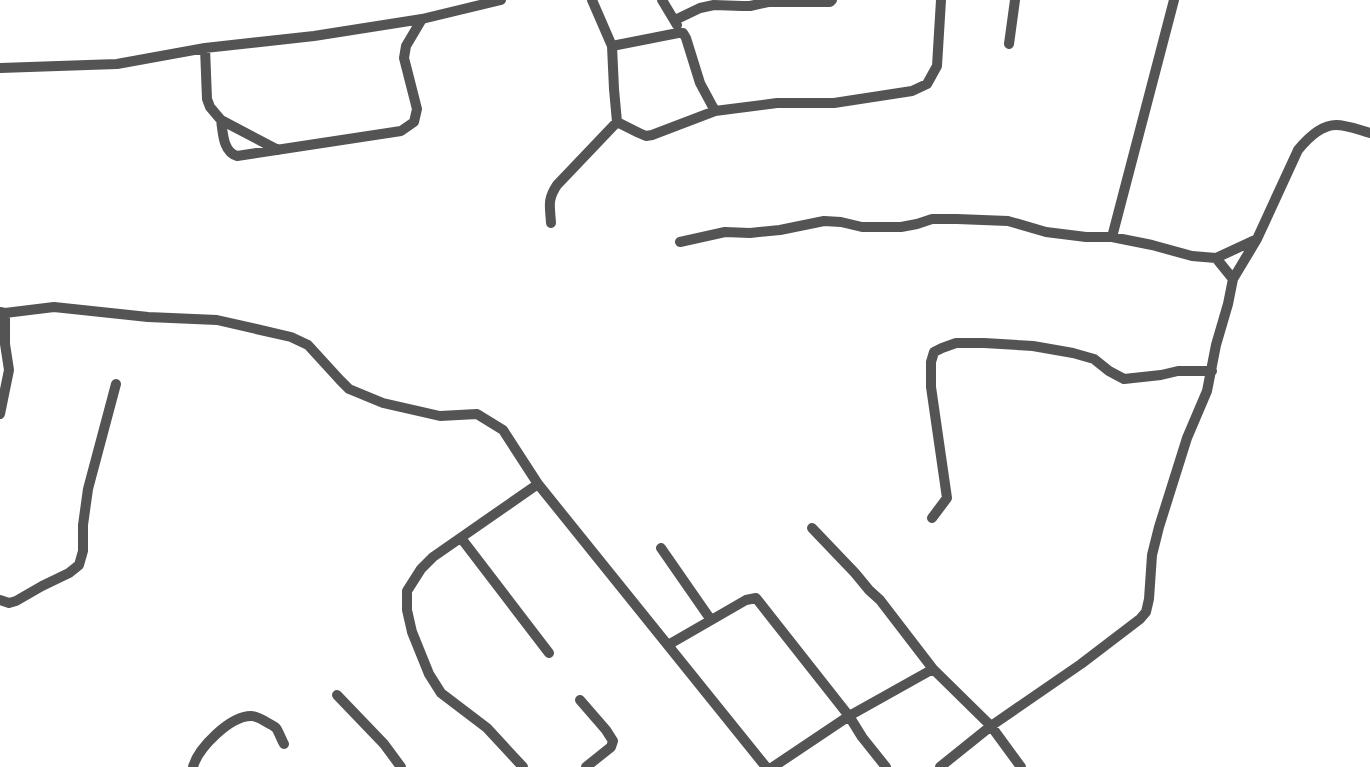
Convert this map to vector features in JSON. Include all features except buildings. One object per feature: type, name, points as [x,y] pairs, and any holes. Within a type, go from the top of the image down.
[{"type":"street","points":[[1,67],[117,64],[205,48],[314,36],[422,19],[501,0]]},
{"type":"street","points":[[551,223],[549,201],[550,195],[557,185],[617,122],[612,46],[592,0]]},
{"type":"street","points":[[662,0],[686,38],[700,83],[715,111]]},
{"type":"street","points":[[675,20],[700,8],[714,5],[750,6],[768,2],[830,2],[832,0]]},
{"type":"street","points":[[617,122],[646,136],[715,111],[777,103],[834,103],[912,91],[927,84],[937,66],[941,0]]},
{"type":"street","points":[[1009,44],[1015,0]]},
{"type":"street","points":[[1112,237],[1174,0]]},
{"type":"street","points":[[221,120],[226,148],[231,154],[237,156],[401,131],[414,122],[417,109],[404,58],[406,46],[422,19]]},
{"type":"street","points":[[612,46],[683,33]]},
{"type":"street","points":[[205,48],[207,99],[210,107],[221,120],[278,150]]},
{"type":"street","points":[[940,767],[991,726],[1080,664],[1140,619],[1146,612],[1150,599],[1152,555],[1159,527],[1187,438],[1207,390],[1216,345],[1228,304],[1233,279],[1257,239],[1298,150],[1306,140],[1326,127],[1336,125],[1370,133]]},
{"type":"street","points":[[680,242],[726,232],[750,233],[780,230],[824,221],[841,222],[862,227],[900,228],[932,220],[957,219],[1008,221],[1046,232],[1086,237],[1112,237],[1152,245],[1192,256],[1216,258],[1257,239]]},
{"type":"street","points":[[1216,258],[1233,279]]},
{"type":"street","points":[[0,414],[9,370],[2,312],[54,307],[148,317],[217,320],[291,337],[308,345],[349,389],[383,403],[440,416],[477,414],[503,430],[538,484],[766,767]]},
{"type":"street","points":[[932,518],[947,498],[931,387],[931,362],[934,352],[956,343],[1033,346],[1073,353],[1094,359],[1109,371],[1124,379],[1161,375],[1178,371],[1212,371]]},
{"type":"street","points":[[0,600],[9,603],[16,601],[69,573],[79,565],[83,551],[83,525],[88,489],[116,384]]},
{"type":"street","points":[[522,767],[487,728],[441,693],[429,674],[412,632],[407,610],[407,591],[421,569],[433,557],[538,484]]},
{"type":"street","points":[[812,528],[880,600],[933,669],[991,726],[1021,767]]},
{"type":"street","points":[[461,538],[549,653]]},
{"type":"street","points":[[661,548],[711,620]]},
{"type":"street","points":[[668,645],[746,600],[756,598],[849,716],[862,738],[886,767]]},
{"type":"street","points":[[773,767],[849,716],[933,669]]},
{"type":"street","points":[[337,695],[384,744],[401,767]]},
{"type":"street","points":[[580,700],[606,730],[613,741],[612,747],[586,767]]},
{"type":"street","points":[[193,767],[195,760],[203,746],[223,729],[238,720],[251,716],[275,727],[284,744]]}]
